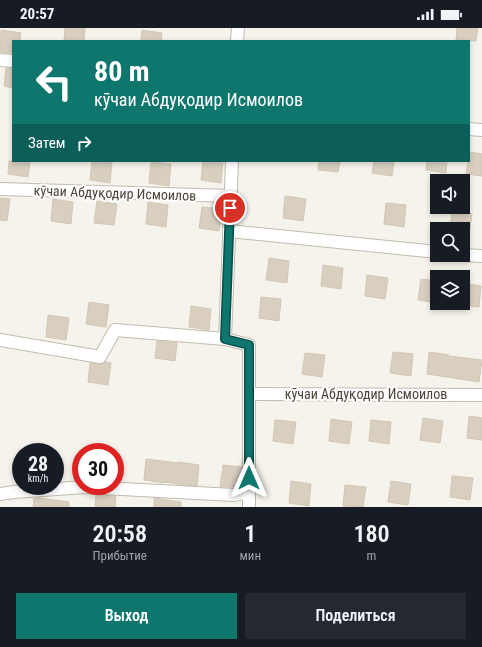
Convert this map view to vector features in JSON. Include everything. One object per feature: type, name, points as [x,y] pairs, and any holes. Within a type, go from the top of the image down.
[{"type":"street","points":[[237,40],[238,28]]},
{"type":"street","points":[[0,60],[12,61]]},
{"type":"street","points":[[470,129],[482,130]]},
{"type":"street","points":[[225,339],[232,162]]},
{"type":"street","name":"кӯчаи Абдуқодир Исмоилов","points":[[0,189],[231,196]]},
{"type":"street","points":[[229,231],[430,251]]},
{"type":"street","points":[[470,255],[482,256]]},
{"type":"street","points":[[0,340],[100,358],[115,330],[225,339],[249,345],[249,507]]},
{"type":"street","name":"кӯчаи Абдуқодир Исмоилов","points":[[249,394],[482,394]]},
{"type":"street","points":[[0,494],[85,487],[234,495],[249,492]]},
{"type":"building","points":[[65,28],[85,28],[84,40],[64,40]]},
{"type":"building","points":[[457,28],[478,28],[476,41],[456,40]]},
{"type":"building","points":[[1,30],[21,33],[20,40],[12,40],[12,53],[0,52]]},
{"type":"building","points":[[142,30],[162,33],[161,40],[141,40]]},
{"type":"building","points":[[6,68],[12,68],[12,88],[4,86]]},
{"type":"building","points":[[470,152],[482,154],[482,176],[466,174],[468,162],[470,162]]},
{"type":"building","points":[[9,161],[30,162],[28,177],[8,174]]},
{"type":"building","points":[[92,162],[112,162],[110,183],[90,180]]},
{"type":"building","points":[[151,162],[171,164],[169,186],[149,183]]},
{"type":"building","points":[[203,162],[223,162],[221,183],[201,180]]},
{"type":"building","points":[[319,162],[340,162],[338,172],[318,170]]},
{"type":"building","points":[[374,162],[394,162],[392,176],[372,173]]},
{"type":"building","points":[[427,162],[447,162],[446,173],[426,170]]},
{"type":"building","points":[[285,196],[306,199],[303,221],[283,218]]},
{"type":"building","points":[[0,198],[10,199],[7,221],[0,220]]},
{"type":"building","points":[[53,199],[73,202],[71,224],[51,221]]},
{"type":"building","points":[[97,201],[117,204],[114,225],[94,223]]},
{"type":"building","points":[[148,202],[168,205],[166,227],[146,224]]},
{"type":"building","points":[[386,203],[406,205],[404,227],[384,224]]},
{"type":"building","points":[[202,207],[222,209],[219,231],[199,228]]},
{"type":"building","points":[[452,214],[472,214],[470,229],[470,222],[451,222]]},
{"type":"building","points":[[269,258],[289,261],[287,283],[266,280]]},
{"type":"building","points":[[323,265],[343,268],[341,289],[321,286]]},
{"type":"building","points":[[367,275],[388,278],[385,299],[365,296]]},
{"type":"building","points":[[421,279],[430,280],[430,302],[418,300]]},
{"type":"building","points":[[470,284],[481,286],[479,307],[470,306]]},
{"type":"building","points":[[261,297],[281,299],[279,321],[259,318]]},
{"type":"building","points":[[89,302],[109,305],[106,327],[86,324]]},
{"type":"building","points":[[191,306],[211,309],[209,330],[189,327]]},
{"type":"building","points":[[48,315],[69,318],[66,340],[46,337]]},
{"type":"building","points":[[157,341],[177,343],[175,361],[155,358]]},
{"type":"building","points":[[393,352],[413,354],[411,376],[390,373]]},
{"type":"building","points":[[429,352],[482,360],[479,382],[427,374]]},
{"type":"building","points":[[305,353],[325,355],[322,377],[302,374]]},
{"type":"building","points":[[105,362],[111,363],[108,385],[88,382],[90,363],[103,364]]},
{"type":"building","points":[[469,416],[482,418],[482,440],[467,438]]},
{"type":"building","points":[[423,418],[443,421],[440,443],[420,440]]},
{"type":"building","points":[[331,419],[352,422],[349,444],[329,441]]},
{"type":"building","points":[[275,420],[296,422],[293,444],[273,441]]},
{"type":"building","points":[[371,420],[391,422],[389,444],[369,441]]},
{"type":"building","points":[[146,459],[199,465],[197,486],[144,480]]},
{"type":"building","points":[[223,465],[242,467],[240,486],[220,487]]},
{"type":"building","points":[[452,476],[473,478],[470,500],[450,497]]},
{"type":"building","points":[[291,481],[311,484],[309,506],[289,503]]},
{"type":"building","points":[[391,481],[411,484],[408,505],[388,502]]},
{"type":"building","points":[[345,485],[366,487],[363,507],[343,506]]},
{"type":"building","points":[[96,495],[116,496],[115,507],[95,507]]},
{"type":"building","points":[[34,498],[69,502],[69,507],[33,507]]},
{"type":"building","points":[[154,498],[181,502],[181,507],[154,507]]},
{"type":"route","points":[[230,208],[225,339],[249,345],[249,478]]}]
